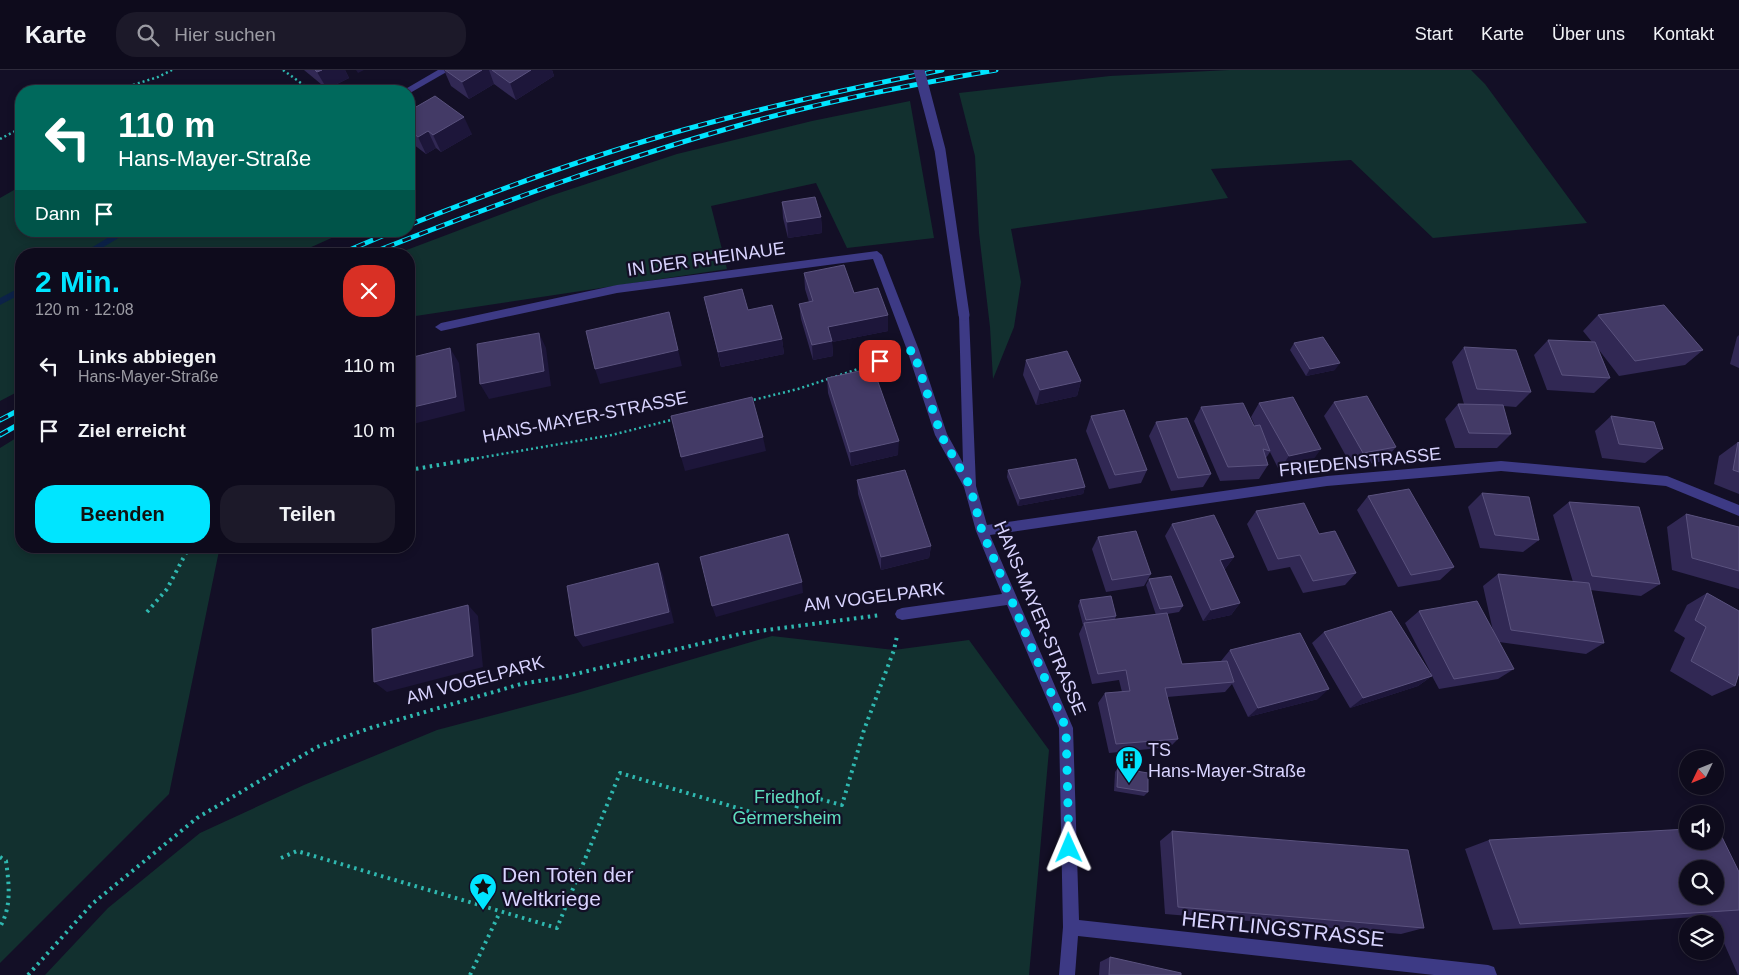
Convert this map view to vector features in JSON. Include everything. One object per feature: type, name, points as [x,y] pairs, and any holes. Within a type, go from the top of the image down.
[{"type":"street","points":[[415,87],[445,70]]},
{"type":"street","name":"HANS-MAYER-STRASSE","points":[[919,70],[940,150],[964,315],[970,486],[982,531],[1066,728],[1071,927],[1067,975]]},
{"type":"street","name":"IN DER RHEINAUE","points":[[440,326],[617,289],[877,255],[913,350]]},
{"type":"street","name":"HANS-MAYER-STRASSE","points":[[913,350],[941,435],[970,486]]},
{"type":"street","name":"FRIEDENSTRASSE","points":[[982,531],[1327,481],[1501,466],[1667,481],[1739,511]]},
{"type":"street","name":"AM VOGELPARK","points":[[902,614],[1011,599]]},
{"type":"street","name":"HERTLINGSTRASSE","points":[[1071,927],[1488,973],[1489,975]]},
{"type":"path","points":[[133,84],[158,77],[172,70]]},
{"type":"path","points":[[284,70],[304,85]]},
{"type":"path","points":[[0,139],[15,131]]},
{"type":"path","points":[[742,403],[798,389],[913,350]]},
{"type":"path","name":"HANS-MAYER-STRASSE","points":[[415,469],[612,435],[677,419]]},
{"type":"path","points":[[146,612],[167,589],[186,553]]},
{"type":"path","points":[[281,858],[297,851],[557,928],[620,773],[791,824],[802,794],[842,805],[864,730],[894,650],[902,614]]},
{"type":"path","name":"AM VOGELPARK","points":[[28,975],[92,904],[197,818],[317,747],[370,728],[520,684],[563,677],[744,633],[870,615],[902,614]]},
{"type":"path","points":[[0,857],[6,861],[10,889],[4,921],[0,927]]},
{"type":"path","points":[[470,975],[500,912]]},
{"type":"green space","points":[[1229,70],[1471,70],[1485,84],[1587,223],[1433,238],[1351,160],[1211,169],[1228,198],[1011,229],[1021,282],[1014,327],[993,379],[990,327],[979,233],[975,156],[959,93],[1110,76]]},
{"type":"green space","points":[[910,101],[934,238],[847,248],[816,183],[711,206],[727,269],[415,316],[415,248],[412,248],[550,196],[677,154],[812,121]]},
{"type":"green space","points":[[15,189],[15,237],[334,237],[309,248],[15,248],[15,393],[0,401],[0,198]]},
{"type":"green space","points":[[15,439],[15,553],[219,553],[169,794],[0,963],[0,448]]},
{"type":"green space","name":"Friedhof Germersheim","points":[[772,636],[894,650],[969,640],[1049,750],[1029,975],[45,975],[108,908],[200,833],[304,785],[437,730],[577,693]]},
{"type":"building","points":[[445,70],[482,70],[462,82]]},
{"type":"building","points":[[492,70],[531,70],[510,83]]},
{"type":"building","points":[[435,96],[464,117],[433,135],[428,131],[418,137],[415,135],[415,108]]},
{"type":"building","points":[[815,197],[821,217],[787,222],[782,202]]},
{"type":"building","points":[[844,265],[854,293],[878,288],[888,315],[828,327],[832,341],[812,345],[799,304],[813,301],[804,273]]},
{"type":"building","points":[[742,289],[748,310],[772,305],[782,339],[718,352],[704,297]]},
{"type":"building","points":[[1664,305],[1703,350],[1635,361],[1598,315]]},
{"type":"building","points":[[669,312],[678,350],[595,369],[586,331]]},
{"type":"building","points":[[539,333],[544,371],[480,384],[477,344]]},
{"type":"building","points":[[1323,337],[1340,363],[1310,369],[1294,343]]},
{"type":"building","points":[[1548,340],[1595,342],[1610,378],[1562,375]]},
{"type":"building","points":[[1464,347],[1516,350],[1531,392],[1477,389]]},
{"type":"building","points":[[450,348],[456,397],[415,407],[415,357]]},
{"type":"building","points":[[1067,351],[1081,381],[1040,390],[1026,360]]},
{"type":"building","points":[[873,368],[899,441],[850,452],[827,378]]},
{"type":"building","points":[[1367,396],[1396,447],[1363,453],[1334,402]]},
{"type":"building","points":[[752,397],[763,437],[681,457],[671,416]]},
{"type":"building","points":[[1293,397],[1321,449],[1289,456],[1259,403]]},
{"type":"building","points":[[1243,403],[1254,426],[1260,425],[1270,451],[1263,449],[1268,465],[1228,467],[1201,407]]},
{"type":"building","points":[[1458,404],[1503,405],[1511,434],[1469,433]]},
{"type":"building","points":[[1124,410],[1147,470],[1115,475],[1091,416]]},
{"type":"building","points":[[1611,416],[1654,422],[1663,449],[1619,444]]},
{"type":"building","points":[[1187,418],[1211,474],[1178,478],[1156,422]]},
{"type":"building","points":[[1739,443],[1739,472],[1733,470]]},
{"type":"building","points":[[1076,459],[1085,487],[1020,499],[1008,470]]},
{"type":"building","points":[[905,470],[931,546],[881,557],[857,480]]},
{"type":"building","points":[[1409,489],[1454,567],[1411,575],[1368,496]]},
{"type":"building","points":[[1482,493],[1529,497],[1539,540],[1495,535]]},
{"type":"building","points":[[1569,502],[1639,507],[1660,584],[1592,576]]},
{"type":"building","points":[[1304,503],[1319,534],[1335,531],[1356,573],[1313,581],[1300,555],[1278,559],[1256,511]]},
{"type":"building","points":[[1686,514],[1739,527],[1739,571],[1692,558]]},
{"type":"building","points":[[1214,515],[1234,557],[1220,560],[1240,603],[1211,610],[1172,524]]},
{"type":"building","points":[[1136,531],[1151,574],[1112,580],[1098,537]]},
{"type":"building","points":[[788,534],[802,582],[712,606],[700,557]]},
{"type":"building","points":[[658,563],[669,612],[575,636],[567,586]]},
{"type":"building","points":[[1498,574],[1589,583],[1604,643],[1511,630]]},
{"type":"building","points":[[1171,576],[1183,606],[1160,609],[1149,579]]},
{"type":"building","points":[[1707,593],[1739,611],[1739,673],[1735,686],[1691,661],[1706,627],[1695,620]]},
{"type":"building","points":[[1111,596],[1116,616],[1086,620],[1080,600]]},
{"type":"building","points":[[1477,601],[1514,669],[1454,679],[1419,611]]},
{"type":"building","points":[[468,605],[473,656],[374,682],[372,629]]},
{"type":"building","points":[[1391,611],[1432,676],[1363,698],[1324,632]]},
{"type":"building","points":[[1167,613],[1182,664],[1227,661],[1234,682],[1165,688],[1178,739],[1116,744],[1105,693],[1130,691],[1126,670],[1098,674],[1084,623]]},
{"type":"building","points":[[1300,633],[1329,689],[1258,708],[1230,650]]},
{"type":"building","name":"TS Hans-Mayer-Straße","points":[[1118,768],[1148,773],[1148,792],[1117,787]]},
{"type":"building","points":[[1679,829],[1679,850],[1724,850],[1724,841],[1739,872],[1739,910],[1520,924],[1489,840]]},
{"type":"building","points":[[1172,831],[1408,850],[1424,928],[1178,907]]},
{"type":"building","points":[[1110,957],[1181,973],[1181,975],[1109,975]]},
{"type":"waterway","points":[[96,248],[115,237]]},
{"type":"waterway","points":[[0,302],[15,293]]},
{"type":"railway","points":[[415,223],[534,177],[662,136],[801,100],[942,70]]},
{"type":"railway","points":[[415,236],[560,182],[706,135],[845,99],[996,70]]},
{"type":"railway","points":[[354,248],[380,237]]},
{"type":"railway","points":[[384,248],[413,237]]},
{"type":"railway","points":[[0,420],[15,412]]},
{"type":"railway","points":[[0,435],[15,426]]},
{"type":"place","name":"TS Hans-Mayer-Straße","points":[[1129,784]]},
{"type":"place","name":"Den Toten der Weltkriege","points":[[483,911]]},
{"type":"route","points":[[880,361],[913,350],[941,435],[970,486],[982,531],[1066,728],[1069,848]]}]
